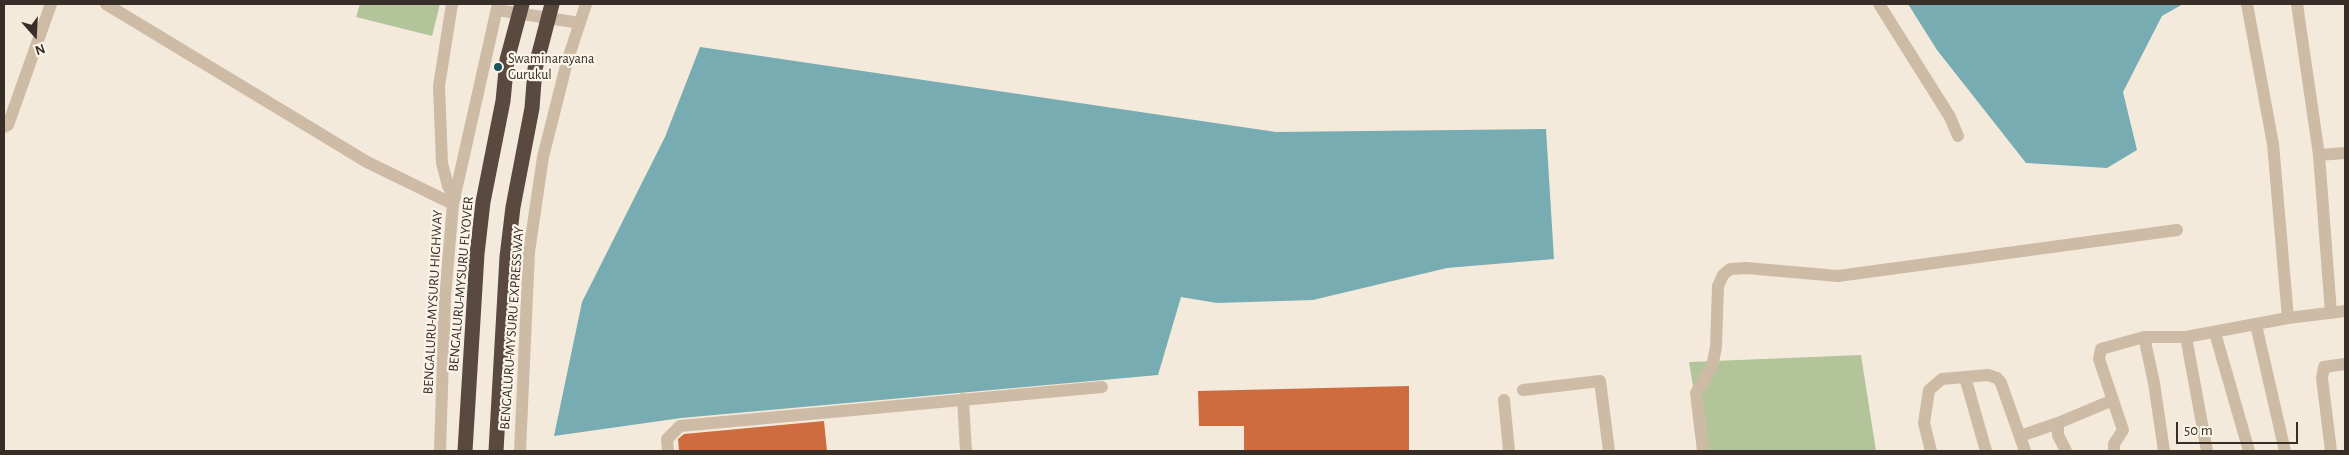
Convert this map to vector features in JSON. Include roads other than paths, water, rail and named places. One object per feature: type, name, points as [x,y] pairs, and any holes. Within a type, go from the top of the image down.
[{"type":"highway","name":"BENGALURU-MYSURU FLYOVER","points":[[465,451],[477,254],[482,211],[503,101],[507,60],[522,4]]},
{"type":"highway","points":[[496,451],[510,232],[532,108],[535,69],[552,4]]},
{"type":"street","points":[[4,127],[8,125],[51,4]]},
{"type":"street","points":[[106,4],[367,162],[454,200]]},
{"type":"street","points":[[452,4],[439,86],[442,163],[454,200]]},
{"type":"street","name":"BENGALURU-MYSURU EXPRESSWAY","points":[[520,451],[529,252],[544,157],[567,62],[586,4]]},
{"type":"street","points":[[1879,4],[1950,117],[1958,136]]},
{"type":"street","points":[[2247,4],[2273,144],[2288,318]]},
{"type":"street","points":[[2297,4],[2319,155],[2331,313]]},
{"type":"street","points":[[497,7],[580,23]]},
{"type":"street","name":"BENGALURU-MYSURU HIGHWAY","points":[[440,451],[445,297],[454,200],[497,7]]},
{"type":"street","points":[[2319,155],[2345,154]]},
{"type":"street","points":[[1702,451],[1696,394],[1712,367],[1716,347],[1718,286],[1723,275],[1730,269],[1746,268],[1838,276],[2178,230]]},
{"type":"street","points":[[2114,451],[2114,444],[2123,430],[2099,353],[2102,349],[2107,346],[2144,337],[2186,337],[2288,318],[2345,311]]},
{"type":"street","points":[[2256,325],[2285,451]]},
{"type":"street","points":[[2214,333],[2249,451]]},
{"type":"street","points":[[2144,337],[2154,384],[2164,451]]},
{"type":"street","points":[[2186,337],[2206,451]]},
{"type":"street","points":[[2332,451],[2322,378],[2324,367],[2345,364]]},
{"type":"street","points":[[1932,451],[1924,423],[1929,390],[1942,379],[1988,376],[1997,378],[2001,383],[2026,451]]},
{"type":"street","points":[[1965,377],[1986,451]]},
{"type":"street","points":[[1523,390],[1600,381],[1609,451]]},
{"type":"street","points":[[668,451],[667,439],[680,426],[1102,387]]},
{"type":"street","points":[[963,399],[966,451]]},
{"type":"street","points":[[1504,400],[1509,451]]},
{"type":"street","points":[[2020,436],[2114,400]]},
{"type":"street","points":[[2058,422],[2058,435],[2066,451]]},
{"type":"water","points":[[1908,4],[2183,4],[2162,16],[2123,92],[2137,150],[2107,168],[2026,163],[1937,50]]},
{"type":"water","points":[[700,47],[1276,132],[1546,129],[1554,259],[1447,268],[1313,300],[1217,303],[1181,297],[1158,375],[681,418],[554,436],[582,302],[665,137]]},
{"type":"place","name":"Swaminarayana Gurukul","points":[[498,67]]}]
